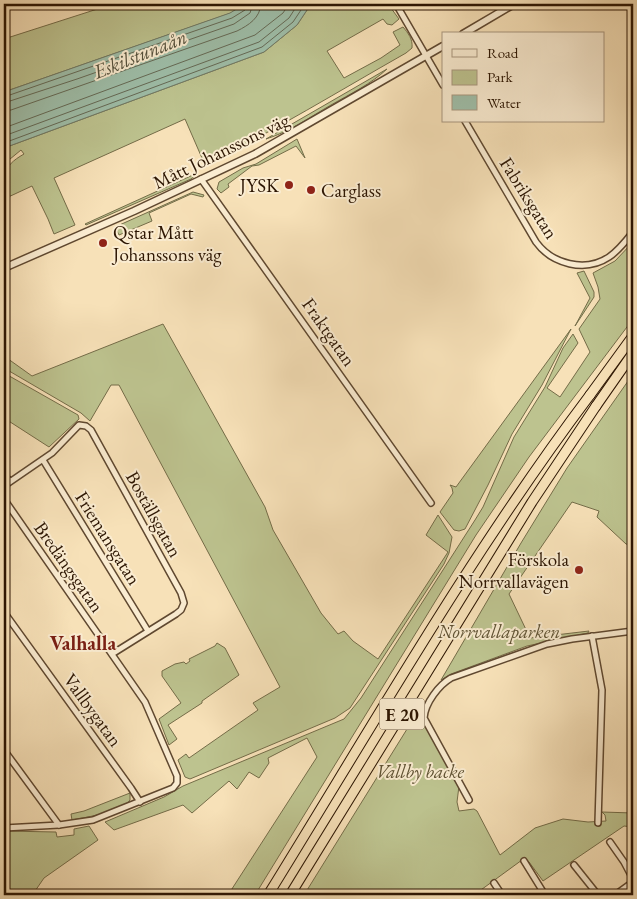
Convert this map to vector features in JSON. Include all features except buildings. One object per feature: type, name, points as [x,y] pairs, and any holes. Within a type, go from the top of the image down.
[{"type":"highway","name":"E 20","points":[[268,895],[472,565],[567,425],[633,336]]},
{"type":"highway","name":"E 20","points":[[290,895],[532,502],[633,352]]},
{"type":"street","points":[[396,4],[442,83]]},
{"type":"street","points":[[466,32],[514,4]]},
{"type":"street","name":"Mått Johanssons väg","points":[[4,268],[255,154],[442,47]]},
{"type":"street","name":"Fabriksgatan","points":[[466,122],[536,242],[548,255],[576,265],[596,263],[609,257],[633,232]]},
{"type":"street","name":"Fraktgatan","points":[[201,179],[431,503]]},
{"type":"street","name":"Boställsgatan","points":[[43,460],[58,448],[76,426],[81,424],[91,430],[183,598],[184,603],[181,610],[112,654]]},
{"type":"street","points":[[4,486],[43,460]]},
{"type":"street","name":"Friemansgatan","points":[[43,460],[148,631]]},
{"type":"street","points":[[4,475],[10,481]]},
{"type":"street","name":"Bredängsgatan","points":[[4,499],[145,702],[177,776],[177,783],[173,788],[93,820],[59,825],[4,828]]},
{"type":"street","name":"Vallbygatan","points":[[4,612],[132,788],[140,802]]},
{"type":"street","points":[[469,800],[424,718],[424,711],[439,686],[451,678],[531,649],[572,639],[633,631]]},
{"type":"street","points":[[592,636],[602,690],[598,823]]},
{"type":"street","points":[[4,750],[59,825]]},
{"type":"street","points":[[610,842],[624,862],[633,880],[615,895]]},
{"type":"street","points":[[524,861],[545,895]]},
{"type":"street","points":[[574,865],[598,895]]},
{"type":"street","points":[[494,884],[502,895]]},
{"type":"green space","points":[[113,4],[245,4],[231,13],[4,92],[4,39]]},
{"type":"green space","points":[[311,4],[388,4],[399,19],[392,25],[387,24],[383,19],[327,51],[344,78],[381,58],[400,45],[393,32],[403,27],[411,39],[412,48],[281,125],[205,165],[185,119],[54,178],[75,225],[54,234],[32,186],[4,199],[5,173],[11,163],[24,154],[21,150],[4,164],[4,148],[264,52],[297,25]]},
{"type":"green space","points":[[387,69],[367,84],[299,124],[266,139]]},
{"type":"green space","points":[[297,139],[305,158],[296,146],[259,165],[252,166],[228,184],[229,187],[221,193],[217,189],[219,182],[243,168],[256,164]]},
{"type":"green space","points":[[197,174],[191,179],[85,224]]},
{"type":"green space","points":[[193,192],[204,195],[203,197],[191,194],[149,213],[152,221],[119,235],[115,227]]},
{"type":"green space","points":[[633,242],[633,319],[529,457],[476,535],[255,895],[228,895],[317,757],[307,738],[268,758],[269,763],[259,778],[249,772],[237,789],[229,781],[192,813],[183,805],[114,830],[105,822],[164,797],[183,786],[344,719],[361,698],[483,507],[514,437],[545,387],[563,348],[573,334],[578,343],[547,388],[560,397],[590,352],[579,329],[600,299],[593,273],[615,261]]},
{"type":"green space","points":[[584,271],[594,292],[594,297],[575,326],[590,298],[577,273]]},
{"type":"green space","points":[[163,324],[265,507],[273,530],[321,613],[338,634],[344,631],[353,641],[378,659],[448,552],[426,535],[438,515],[452,537],[449,553],[444,564],[350,708],[335,718],[190,779],[185,777],[178,760],[186,754],[189,758],[258,710],[253,703],[280,687],[119,385],[111,385],[90,421],[81,413],[4,368],[4,356],[32,376]]},
{"type":"green space","points":[[571,329],[542,385],[512,434],[465,529],[454,530],[440,512],[453,493],[450,485],[456,487]]},
{"type":"green space","points":[[4,373],[78,415],[79,419],[49,447],[4,418]]},
{"type":"green space","name":"Norrvallaparken","points":[[633,374],[633,546],[626,544],[597,517],[599,511],[572,502],[509,594],[530,638],[589,631],[588,633],[527,646],[451,674],[441,680],[567,468]]},
{"type":"green space","points":[[217,643],[225,648],[239,675],[202,701],[202,703],[168,725],[177,739],[169,745],[159,719],[181,703],[162,676],[162,671],[175,664],[184,662],[186,664],[190,661],[189,659],[215,646]]},
{"type":"green space","name":"Vallby backe","points":[[417,713],[421,716],[459,786],[457,802],[459,811],[474,809],[477,811],[500,855],[535,828],[563,819],[588,822],[606,821],[605,815],[602,812],[633,813],[633,827],[624,826],[543,881],[529,862],[522,860],[474,895],[304,895]]},
{"type":"green space","points":[[130,793],[130,800],[120,808],[72,820],[71,814],[84,811]]},
{"type":"green space","points":[[89,826],[98,840],[44,878],[33,894],[35,895],[5,895],[4,831],[56,832],[57,837],[74,835],[74,829]]},
{"type":"water","name":"Eskilstunaån","points":[[245,4],[311,4],[297,25],[264,52],[4,148],[4,92],[230,13]]},
{"type":"place","name":"JYSK","points":[[289,185]]},
{"type":"place","name":"Carglass","points":[[311,190]]},
{"type":"place","name":"Qstar Mått Johanssons väg","points":[[103,243]]},
{"type":"place","name":"Förskola Norrvallavägen","points":[[579,570]]},
{"type":"district","name":"Valhalla","points":[[83,643]]}]
